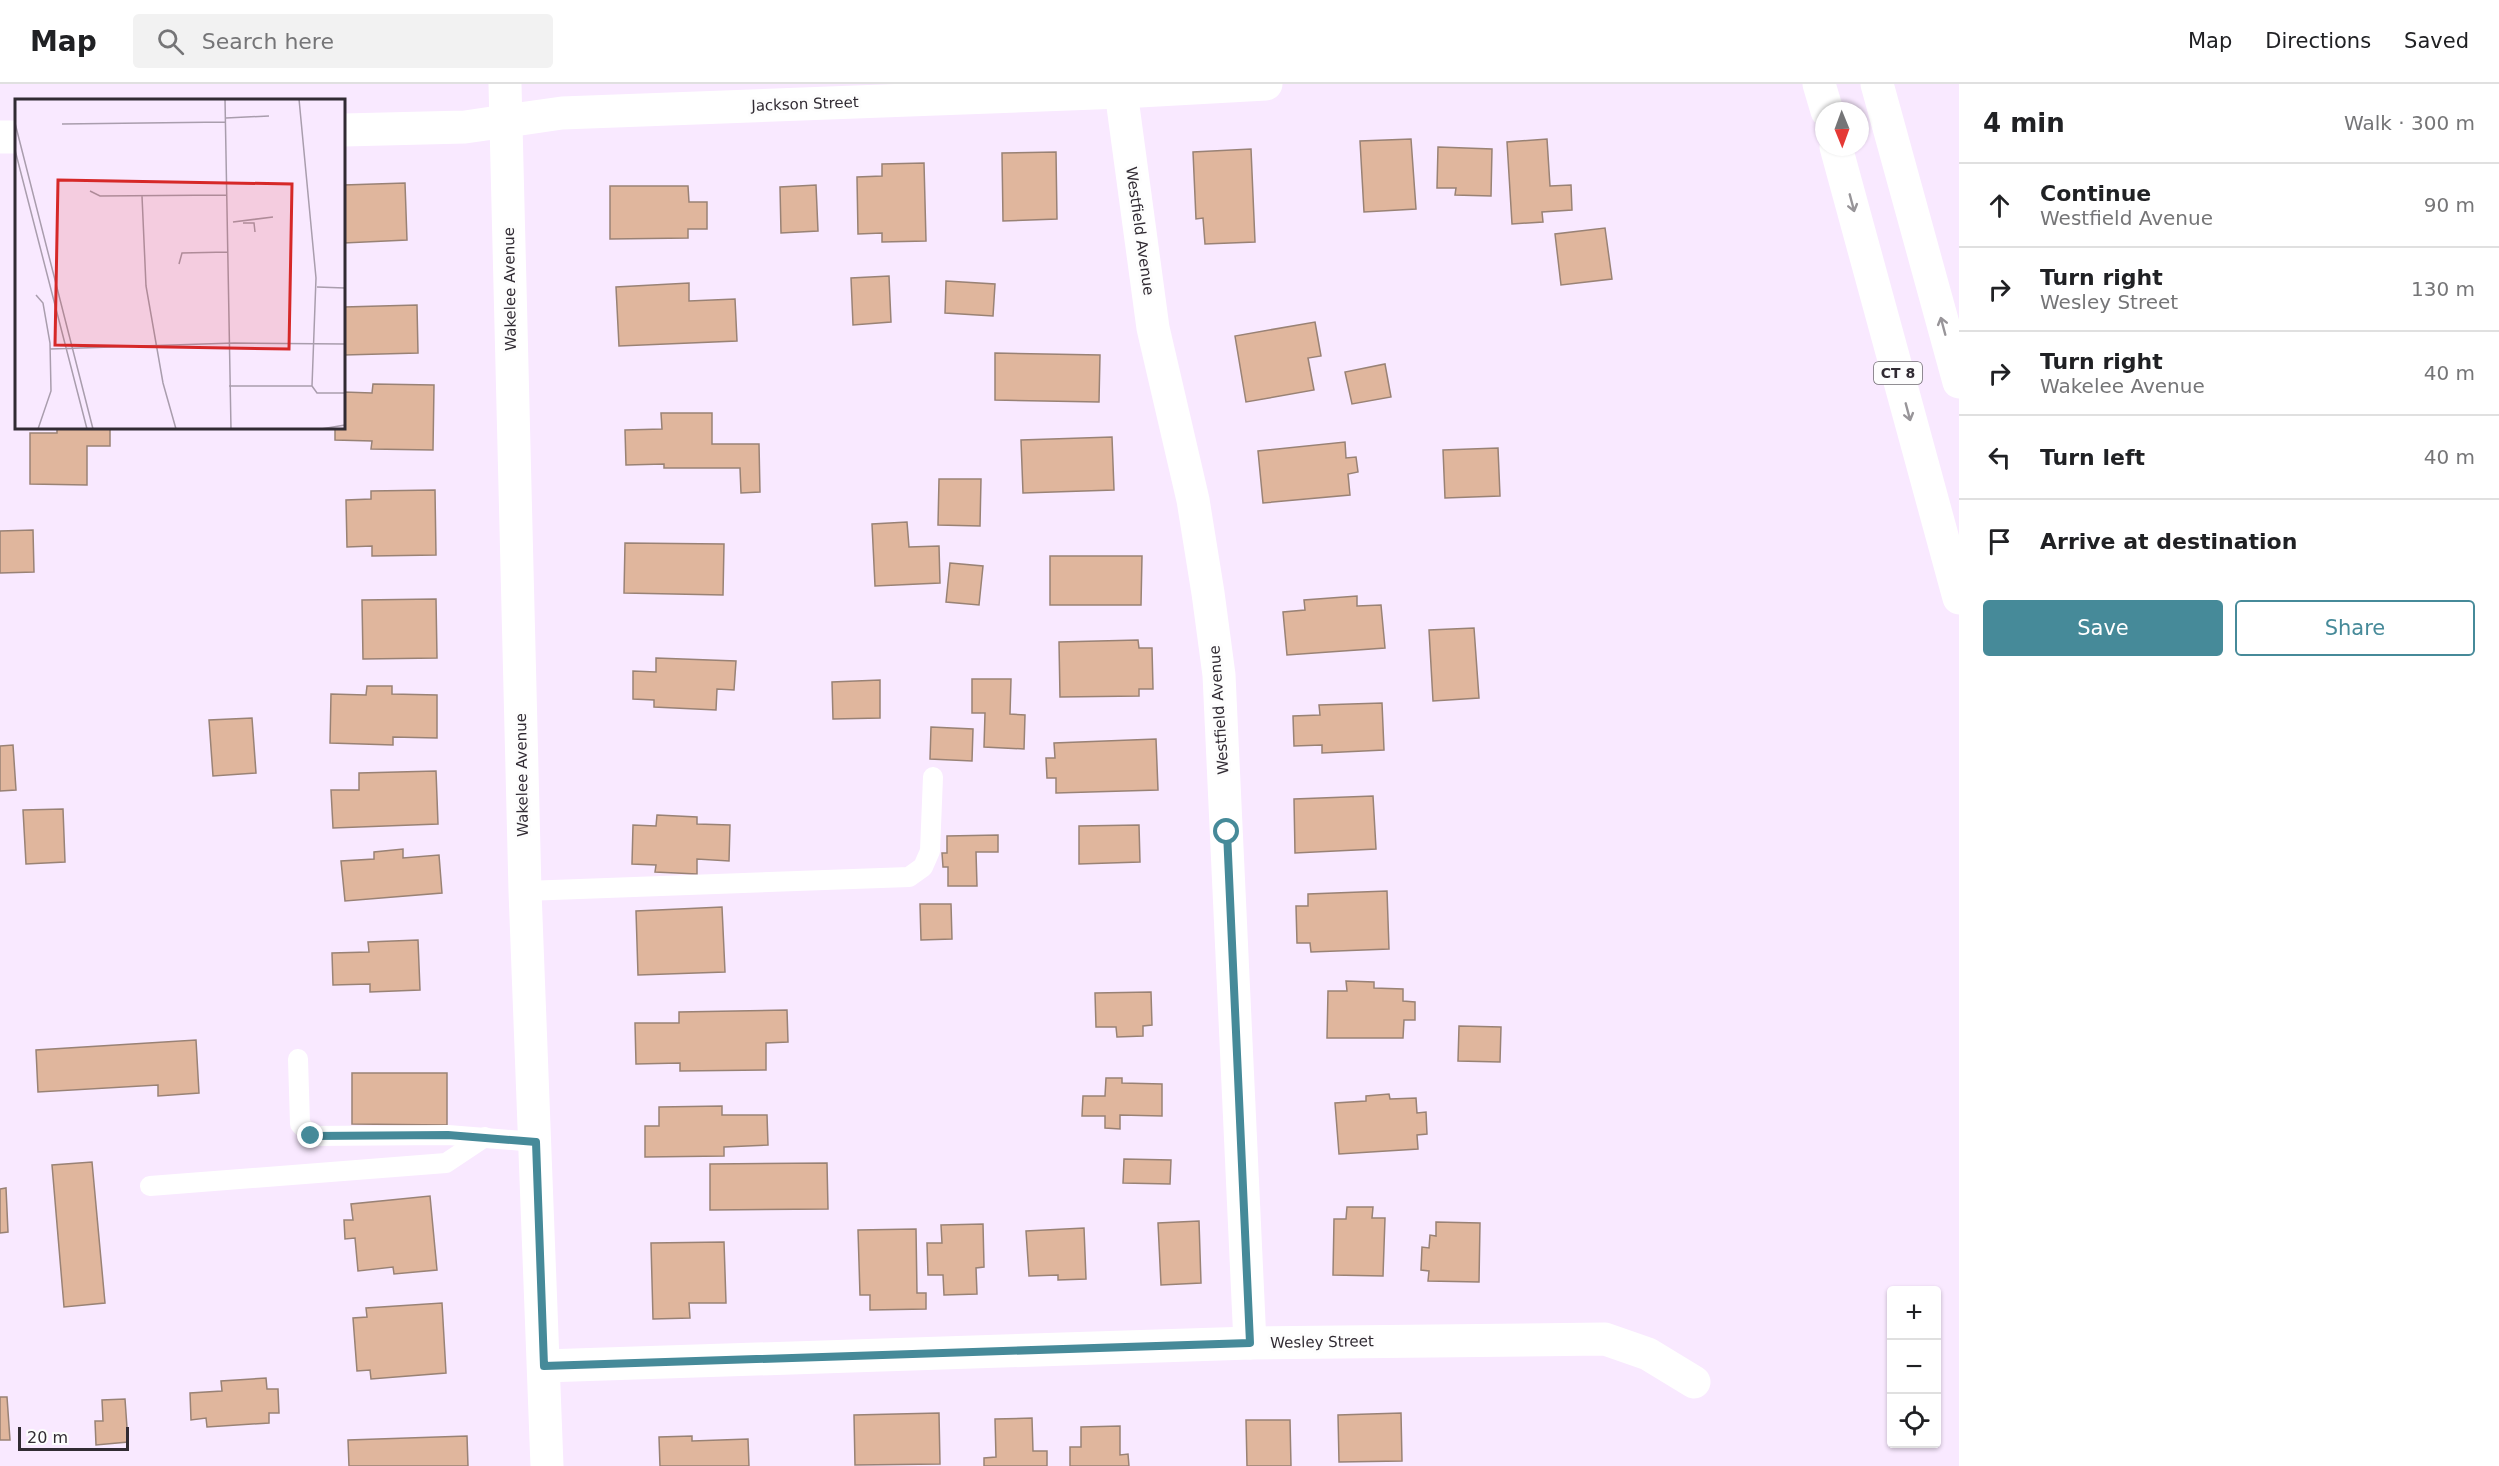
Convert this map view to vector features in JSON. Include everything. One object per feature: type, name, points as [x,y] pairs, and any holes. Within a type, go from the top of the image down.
[{"type":"main road","name":"Wakelee Avenue","points":[[505,84],[525,891],[547,1466]]},
{"type":"main road","name":"Jackson Street","points":[[345,130],[465,127],[562,113],[1121,88],[1266,84]]},
{"type":"main road","points":[[1819,84],[1824,102]]},
{"type":"main road","name":"Westfield Avenue","points":[[1121,88],[1153,328],[1193,500],[1219,675],[1250,1343]]},
{"type":"main road","points":[[1880,96],[1959,382]]},
{"type":"main road","name":"CT 8","points":[[1838,156],[1959,598]]},
{"type":"main road","name":"Wesley Street","points":[[544,1366],[1250,1343],[1605,1339],[1648,1354],[1694,1382]]},
{"type":"lane","points":[[525,891],[909,877],[923,867],[930,851],[933,777]]},
{"type":"lane","points":[[298,1059],[300,1124],[311,1136],[448,1135],[536,1142]]},
{"type":"lane","points":[[150,1186],[446,1163],[485,1137]]},
{"type":"building","points":[[1411,139],[1416,209],[1364,212],[1360,141]]},
{"type":"building","points":[[1547,139],[1550,186],[1571,185],[1572,210],[1542,212],[1543,222],[1512,224],[1507,142]]},
{"type":"building","points":[[1438,147],[1492,149],[1491,196],[1455,195],[1456,188],[1437,188]]},
{"type":"building","points":[[1251,149],[1255,242],[1205,244],[1203,218],[1196,219],[1193,152]]},
{"type":"building","points":[[1056,152],[1057,219],[1003,221],[1002,153]]},
{"type":"building","points":[[924,163],[926,241],[882,242],[882,233],[858,234],[857,177],[882,176],[882,164]]},
{"type":"building","points":[[405,183],[407,240],[345,243],[345,185]]},
{"type":"building","points":[[816,185],[818,231],[781,233],[780,187]]},
{"type":"building","points":[[610,186],[688,186],[689,202],[707,202],[707,229],[688,229],[688,238],[610,239]]},
{"type":"building","points":[[1605,228],[1612,279],[1561,285],[1555,234]]},
{"type":"building","points":[[889,276],[891,322],[853,325],[851,278]]},
{"type":"building","points":[[946,281],[995,284],[993,316],[945,313]]},
{"type":"building","points":[[689,283],[689,301],[735,299],[737,341],[619,346],[616,287]]},
{"type":"building","points":[[417,305],[418,353],[345,355],[345,307]]},
{"type":"building","points":[[1315,322],[1321,356],[1308,358],[1314,390],[1246,402],[1235,336]]},
{"type":"building","points":[[995,353],[1100,355],[1099,402],[995,400]]},
{"type":"building","points":[[1385,364],[1391,397],[1352,404],[1345,372]]},
{"type":"building","points":[[373,384],[434,385],[433,450],[371,449],[372,441],[335,440],[335,429],[345,429],[345,392],[372,393]]},
{"type":"building","points":[[661,413],[712,413],[712,444],[759,444],[760,492],[741,493],[740,468],[664,468],[664,464],[626,465],[625,430],[662,429]]},
{"type":"building","points":[[57,429],[110,429],[110,446],[87,446],[87,485],[30,484],[30,433],[57,433]]},
{"type":"building","points":[[1112,437],[1114,490],[1023,493],[1021,440]]},
{"type":"building","points":[[1345,442],[1346,458],[1356,457],[1358,472],[1348,474],[1350,495],[1263,503],[1258,451]]},
{"type":"building","points":[[1498,448],[1500,496],[1445,498],[1443,450]]},
{"type":"building","points":[[939,479],[981,479],[980,526],[938,525]]},
{"type":"building","points":[[435,490],[436,555],[372,556],[372,546],[347,547],[346,500],[371,499],[371,491]]},
{"type":"building","points":[[907,522],[909,547],[939,546],[940,583],[875,586],[872,524]]},
{"type":"building","points":[[33,530],[34,572],[0,573],[0,531]]},
{"type":"building","points":[[625,543],[724,544],[723,595],[624,593]]},
{"type":"building","points":[[1050,556],[1142,556],[1141,605],[1050,605]]},
{"type":"building","points":[[950,563],[983,566],[979,605],[946,602]]},
{"type":"building","points":[[1357,596],[1357,606],[1381,605],[1385,648],[1287,655],[1283,612],[1305,610],[1304,600]]},
{"type":"building","points":[[436,599],[437,658],[363,659],[362,600]]},
{"type":"building","points":[[1474,628],[1479,698],[1433,701],[1429,630]]},
{"type":"building","points":[[1138,640],[1139,648],[1152,648],[1153,689],[1139,689],[1139,696],[1060,697],[1059,642]]},
{"type":"building","points":[[656,658],[736,661],[734,690],[717,689],[716,710],[654,707],[654,700],[633,699],[633,671],[656,672]]},
{"type":"building","points":[[972,679],[1011,679],[1010,714],[1025,715],[1024,749],[984,747],[985,713],[972,713]]},
{"type":"building","points":[[880,680],[880,718],[833,719],[832,682]]},
{"type":"building","points":[[367,686],[392,686],[392,694],[437,695],[437,738],[393,737],[393,745],[330,743],[331,694],[366,695]]},
{"type":"building","points":[[1382,703],[1384,750],[1322,753],[1322,745],[1294,746],[1293,716],[1320,715],[1319,705]]},
{"type":"building","points":[[252,718],[256,773],[213,776],[209,720]]},
{"type":"building","points":[[931,727],[973,729],[972,761],[930,759]]},
{"type":"building","points":[[1156,739],[1158,790],[1056,793],[1056,778],[1047,778],[1046,758],[1055,758],[1054,743]]},
{"type":"building","points":[[13,745],[16,790],[0,791],[0,746]]},
{"type":"building","points":[[436,771],[438,824],[333,828],[331,790],[359,790],[359,773]]},
{"type":"building","points":[[1373,796],[1376,849],[1295,853],[1294,799]]},
{"type":"building","points":[[63,809],[65,862],[26,864],[23,810]]},
{"type":"building","points":[[657,815],[697,817],[697,824],[730,825],[729,861],[697,859],[697,874],[655,872],[656,865],[632,864],[633,825],[656,826]]},
{"type":"building","points":[[1139,825],[1140,862],[1079,864],[1079,826]]},
{"type":"building","points":[[998,835],[998,852],[976,852],[977,886],[948,886],[948,867],[943,867],[942,853],[947,853],[947,836]]},
{"type":"building","points":[[403,849],[403,858],[439,855],[442,893],[345,901],[341,861],[374,859],[374,852]]},
{"type":"building","points":[[1387,891],[1389,949],[1311,952],[1310,943],[1297,943],[1296,906],[1308,906],[1308,894]]},
{"type":"building","points":[[920,904],[951,904],[952,939],[921,940]]},
{"type":"building","points":[[722,907],[725,972],[638,975],[636,911]]},
{"type":"building","points":[[418,940],[420,990],[370,992],[370,984],[333,985],[332,953],[369,952],[368,942]]},
{"type":"building","points":[[1346,981],[1374,982],[1374,988],[1403,989],[1403,1001],[1415,1002],[1415,1020],[1404,1020],[1403,1038],[1327,1038],[1328,991],[1347,991]]},
{"type":"building","points":[[1151,992],[1152,1025],[1143,1026],[1143,1036],[1117,1037],[1116,1027],[1096,1027],[1095,993]]},
{"type":"building","points":[[787,1010],[788,1042],[766,1043],[766,1070],[680,1071],[680,1063],[636,1064],[635,1023],[679,1023],[679,1012]]},
{"type":"building","points":[[1459,1026],[1501,1027],[1500,1062],[1458,1061]]},
{"type":"building","points":[[196,1040],[199,1093],[158,1096],[158,1085],[38,1092],[36,1050]]},
{"type":"building","points":[[352,1073],[447,1073],[447,1125],[352,1124]]},
{"type":"building","points":[[1106,1078],[1122,1078],[1122,1083],[1162,1084],[1162,1116],[1120,1115],[1120,1129],[1105,1128],[1105,1116],[1082,1116],[1083,1096],[1105,1096]]},
{"type":"building","points":[[1389,1094],[1390,1099],[1416,1098],[1417,1113],[1426,1112],[1427,1134],[1417,1135],[1418,1149],[1339,1154],[1335,1103],[1366,1101],[1366,1096]]},
{"type":"building","points":[[722,1106],[722,1115],[767,1115],[768,1145],[724,1147],[724,1156],[645,1157],[645,1126],[659,1126],[659,1107]]},
{"type":"building","points":[[1124,1159],[1171,1160],[1170,1184],[1123,1183]]},
{"type":"building","points":[[92,1162],[105,1303],[64,1307],[52,1165]]},
{"type":"building","points":[[827,1163],[828,1209],[710,1210],[710,1164]]},
{"type":"building","points":[[6,1188],[8,1232],[0,1233],[0,1189]]},
{"type":"building","points":[[430,1196],[437,1270],[394,1274],[393,1267],[358,1271],[355,1238],[345,1239],[344,1220],[353,1220],[351,1204]]},
{"type":"building","points":[[1347,1207],[1373,1207],[1372,1218],[1385,1218],[1383,1276],[1333,1275],[1334,1219],[1346,1219]]},
{"type":"building","points":[[1199,1221],[1201,1283],[1161,1285],[1158,1223]]},
{"type":"building","points":[[1436,1222],[1480,1223],[1479,1282],[1428,1281],[1429,1271],[1421,1270],[1422,1247],[1429,1248],[1430,1235],[1436,1236]]},
{"type":"building","points":[[983,1224],[984,1267],[976,1268],[977,1294],[944,1295],[943,1275],[928,1275],[927,1243],[942,1243],[941,1225]]},
{"type":"building","points":[[1084,1228],[1086,1279],[1058,1280],[1058,1275],[1029,1276],[1026,1231]]},
{"type":"building","points":[[916,1229],[917,1293],[926,1293],[926,1309],[870,1310],[870,1295],[860,1295],[858,1230]]},
{"type":"building","points":[[724,1242],[726,1303],[689,1303],[690,1318],[653,1319],[651,1243]]},
{"type":"building","points":[[442,1303],[446,1373],[371,1379],[370,1370],[357,1371],[353,1318],[367,1317],[366,1308]]},
{"type":"building","points":[[266,1378],[267,1389],[278,1389],[279,1413],[269,1413],[269,1423],[207,1427],[206,1418],[191,1420],[190,1393],[222,1391],[221,1381]]},
{"type":"building","points":[[0,1397],[7,1397],[10,1440],[0,1440]]},
{"type":"building","points":[[125,1399],[128,1442],[96,1445],[95,1421],[103,1421],[102,1400]]},
{"type":"building","points":[[939,1413],[940,1464],[855,1465],[854,1415]]},
{"type":"building","points":[[1401,1413],[1402,1461],[1339,1462],[1338,1415]]},
{"type":"building","points":[[1032,1418],[1033,1451],[1047,1451],[1047,1466],[984,1466],[984,1458],[996,1457],[995,1419]]},
{"type":"building","points":[[1246,1420],[1290,1420],[1291,1466],[1247,1466]]},
{"type":"building","points":[[1120,1426],[1120,1455],[1128,1454],[1129,1466],[1070,1466],[1070,1447],[1081,1447],[1081,1427]]},
{"type":"building","points":[[467,1436],[468,1466],[349,1466],[348,1440]]},
{"type":"building","points":[[692,1436],[692,1441],[748,1439],[749,1466],[660,1466],[659,1437]]},
{"type":"route","points":[[311,1136],[448,1135],[536,1142],[544,1366],[1250,1343],[1227,832]]}]
